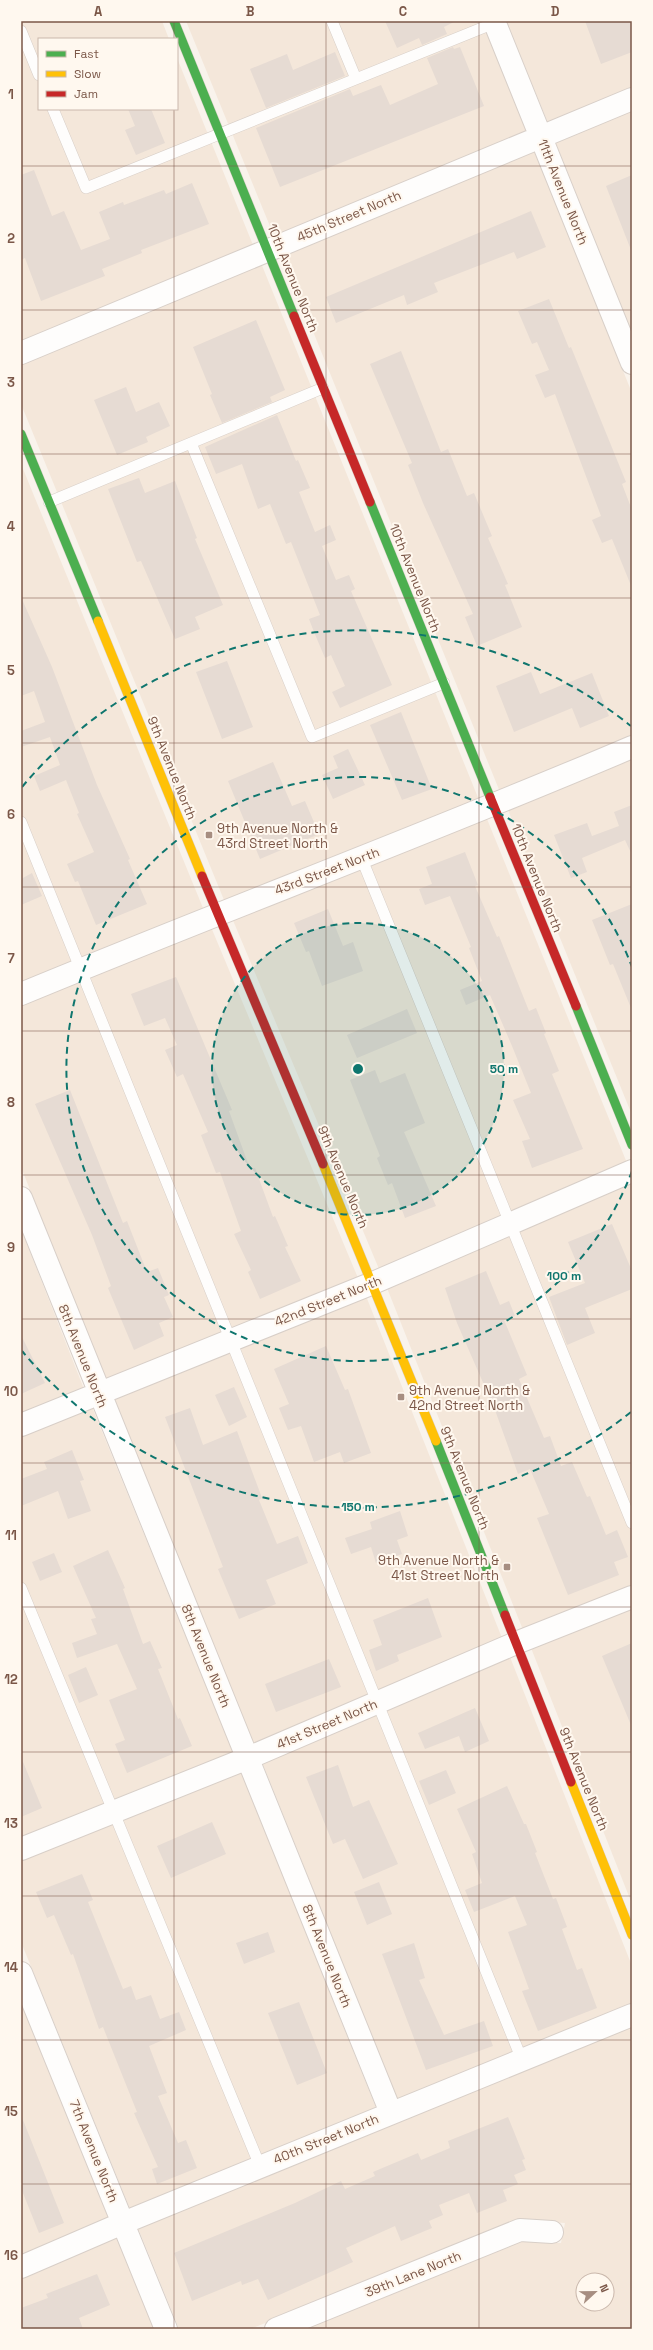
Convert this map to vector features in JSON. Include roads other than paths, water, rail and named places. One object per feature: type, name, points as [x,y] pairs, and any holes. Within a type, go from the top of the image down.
[{"type":"street","name":"10th Avenue North","points":[[174,21],[632,1145]]},
{"type":"street","name":"11th Avenue North","points":[[496,22],[632,362]]},
{"type":"street","name":"45th Street North","points":[[21,353],[632,99]]},
{"type":"street","name":"9th Avenue North","points":[[21,434],[217,913],[373,1283],[632,1935]]},
{"type":"street","name":"43rd Street North","points":[[21,994],[217,913],[494,806],[632,747]]},
{"type":"street","name":"42nd Street North","points":[[21,1425],[373,1283],[632,1171]]},
{"type":"street","name":"8th Avenue North","points":[[21,1198],[98,1394],[248,1758],[391,2113]]},
{"type":"street","name":"41st Street North","points":[[21,1849],[248,1758],[516,1643],[632,1597]]},
{"type":"street","name":"7th Avenue North","points":[[21,1973],[166,2329]]},
{"type":"street","name":"40th Street North","points":[[21,2267],[260,2166],[632,2015]]},
{"type":"street","name":"39th Lane North","points":[[276,2329],[520,2230],[552,2232]]},
{"type":"lane","points":[[332,21],[356,79]]},
{"type":"lane","points":[[53,110],[86,188],[496,22]]},
{"type":"lane","points":[[21,31],[38,73]]},
{"type":"lane","points":[[49,502],[323,388]]},
{"type":"lane","points":[[191,443],[312,736],[444,683]]},
{"type":"lane","points":[[21,822],[376,1703],[522,2060]]},
{"type":"lane","points":[[361,857],[509,1224],[632,1523]]},
{"type":"lane","points":[[21,1588],[112,1812],[260,2166]]},
{"type":"place","name":"9th Avenue North & 43rd Street North","points":[[209,835]]},
{"type":"place","name":"9th Avenue North & 42nd Street North","points":[[401,1397]]},
{"type":"place","name":"9th Avenue North & 41st Street North","points":[[507,1567]]}]
